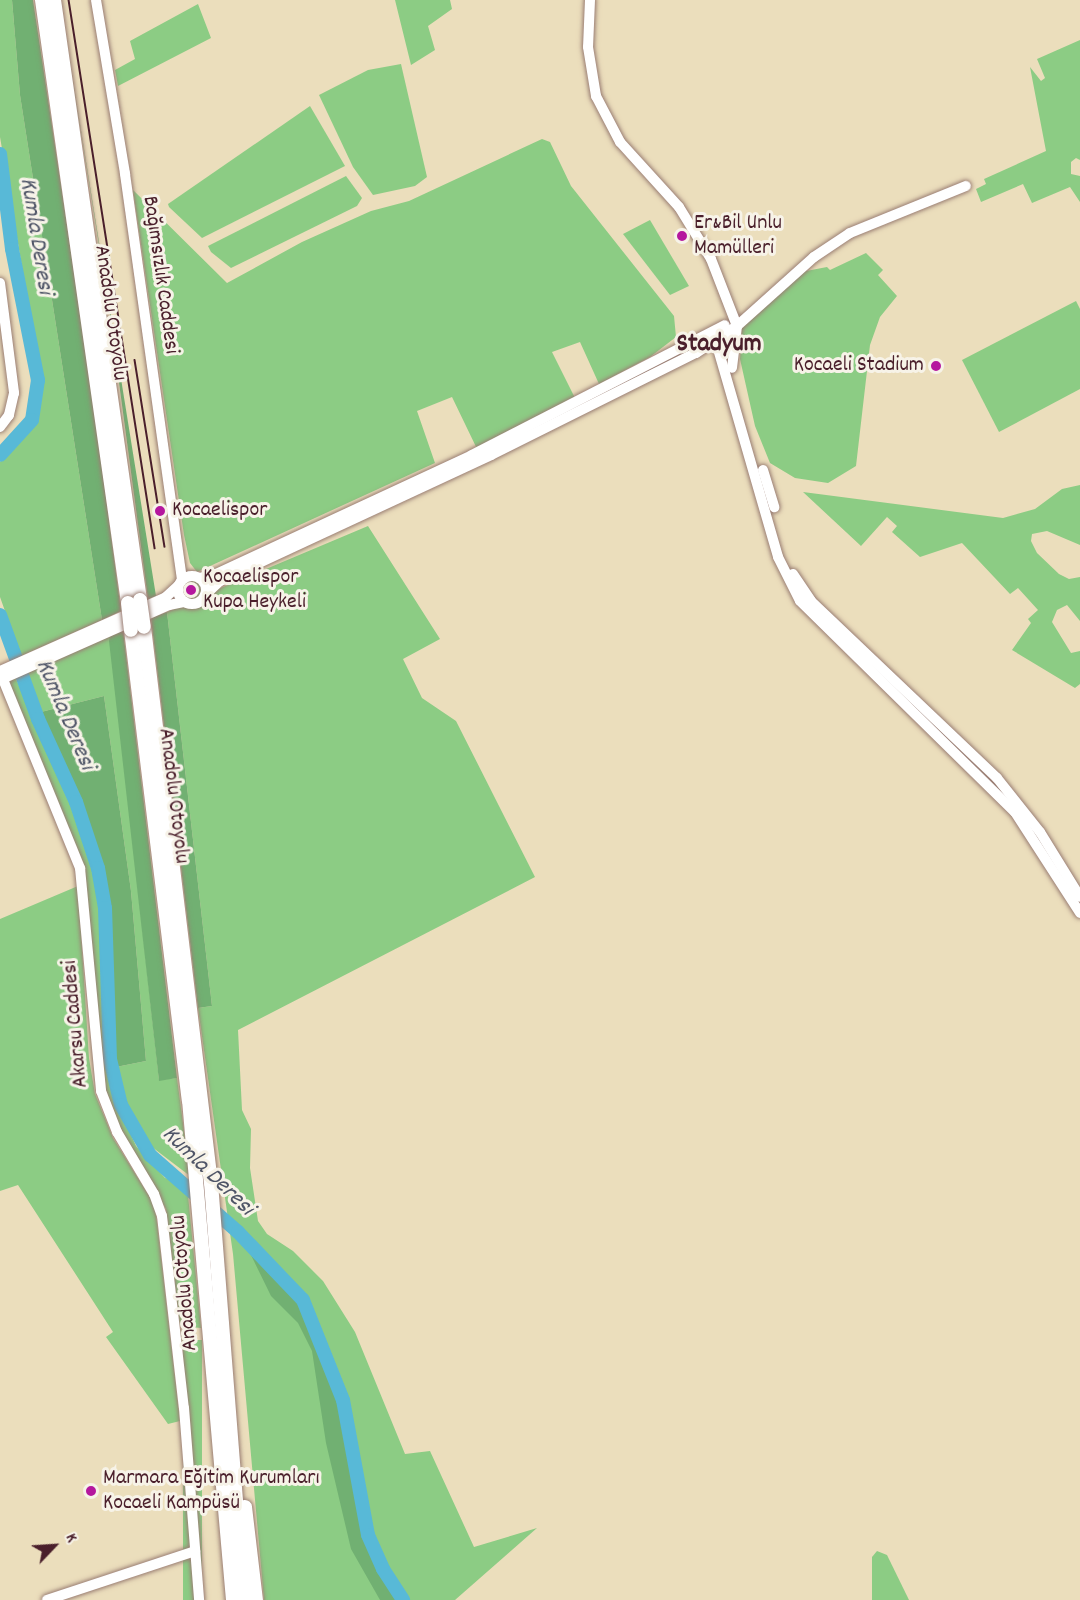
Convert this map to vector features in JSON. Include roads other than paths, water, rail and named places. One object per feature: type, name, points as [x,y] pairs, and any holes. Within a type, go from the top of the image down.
[{"type":"highway","name":"Anadolu Otoyolu","points":[[42,0],[134,601]]},
{"type":"highway","name":"Anadolu Otoyolu","points":[[54,0],[134,601],[195,1169],[233,1600]]},
{"type":"highway","name":"Anadolu Otoyolu","points":[[137,629],[211,1183],[244,1600]]},
{"type":"highway","points":[[227,1380],[256,1600]]},
{"type":"main road","name":"Bağımsızlık Caddesi","points":[[96,0],[181,556],[188,580]]},
{"type":"main road","points":[[590,0],[589,58],[600,105],[620,142],[693,228],[711,259],[736,322],[729,369],[778,557],[800,601],[1016,812],[1080,913]]},
{"type":"main road","points":[[63,647],[169,605],[185,602],[195,604],[220,581],[657,368],[736,322],[813,253],[847,230],[966,184]]},
{"type":"main road","points":[[0,283],[14,393],[9,415],[0,427]]},
{"type":"main road","points":[[657,368],[696,353],[715,335]]},
{"type":"main road","points":[[715,335],[729,369],[769,490],[786,562],[796,581],[811,601],[997,778],[1040,832],[1080,897]]},
{"type":"main road","points":[[696,353],[712,355],[729,369]]},
{"type":"main road","points":[[1,676],[166,597],[188,580],[216,574],[489,451]]},
{"type":"main road","points":[[188,580],[206,586],[205,595]]},
{"type":"main road","points":[[185,602],[180,597],[188,580]]},
{"type":"main road","name":"Akarsu Caddesi","points":[[1,676],[80,868],[101,1091],[117,1132],[154,1194],[162,1216],[199,1600]]},
{"type":"main road","points":[[47,1600],[195,1551]]},
{"type":"waterway","name":"Kumla Deresi","points":[[0,154],[12,249],[38,380],[32,420],[0,455]]},
{"type":"waterway","name":"Kumla Deresi","points":[[0,615],[38,719],[76,802],[98,868],[105,908],[110,1059],[121,1105],[150,1155],[238,1232],[303,1300],[343,1400],[368,1535],[383,1569],[403,1600]]},
{"type":"tram line","points":[[69,0],[155,548]]},
{"type":"tram line","points":[[135,360],[165,547]]},
{"type":"place","name":"Er&Bil Unlu Mamülleri","points":[[682,236]]},
{"type":"place","name":"Kocaeli Stadium","points":[[936,366]]},
{"type":"place","name":"Kocaelispor","points":[[160,511]]},
{"type":"place","name":"Kocaelispor Kupa Heykeli","points":[[191,590]]},
{"type":"place","name":"Marmara Eğitim Kurumları Kocaeli Kampüsü","points":[[91,1491]]},
{"type":"district","name":"Stadyum","points":[[719,345]]}]
